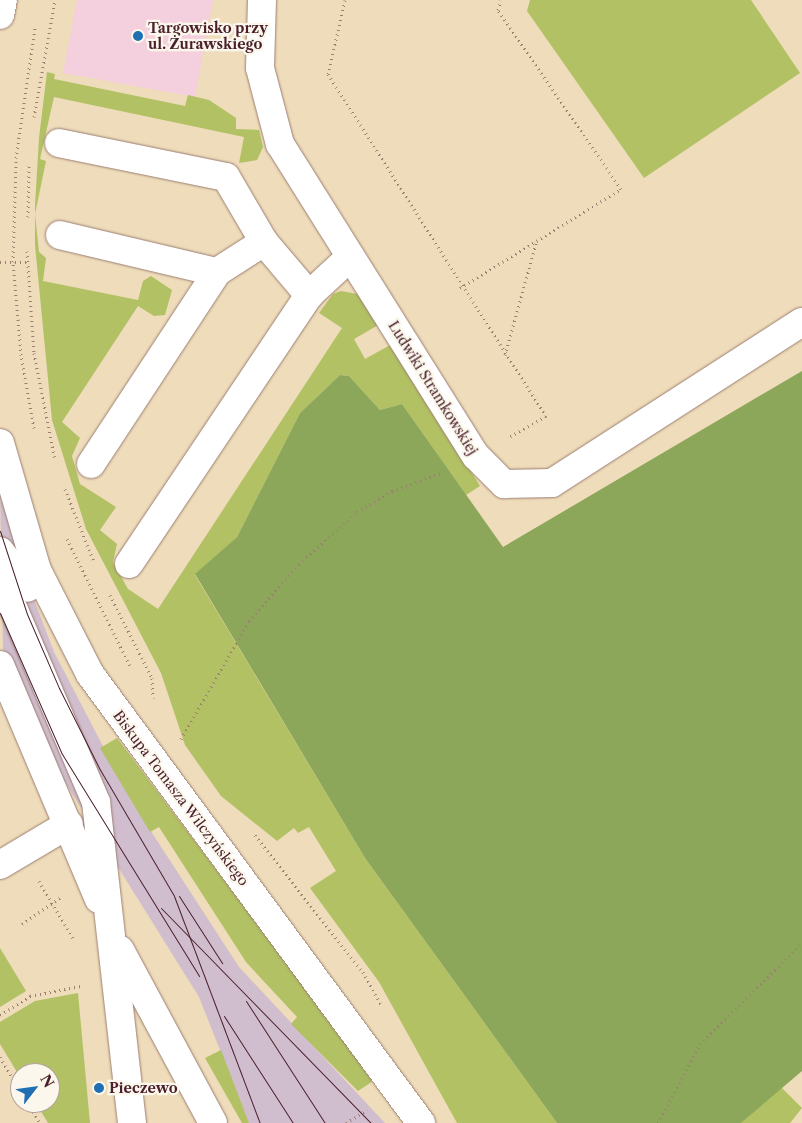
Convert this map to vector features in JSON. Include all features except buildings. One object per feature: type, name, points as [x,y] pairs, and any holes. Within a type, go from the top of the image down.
[{"type":"street","points":[[0,15],[3,0]]},
{"type":"street","name":"Ludwiki Stramkowskiej","points":[[262,0],[260,68],[280,144],[476,456],[504,484],[552,483],[802,322]]},
{"type":"street","points":[[59,143],[226,177],[264,242],[309,295]]},
{"type":"street","points":[[60,235],[217,272]]},
{"type":"street","points":[[91,464],[217,272],[264,242]]},
{"type":"street","points":[[129,564],[309,295],[350,257]]},
{"type":"street","name":"Biskupa Tomasza Wilczyńskiego","points":[[0,443],[37,570],[72,645],[122,722],[421,1123]]},
{"type":"street","points":[[0,551],[72,645]]},
{"type":"street","points":[[0,577],[26,646],[96,802],[114,937],[132,1123]]},
{"type":"street","points":[[0,665],[69,824],[114,937],[213,1123]]},
{"type":"street","points":[[0,865],[69,824]]},
{"type":"path","points":[[33,127],[55,0]]},
{"type":"path","points":[[175,749],[249,621],[299,564],[357,512],[392,491],[476,456],[546,416],[460,288],[328,74],[345,0]]},
{"type":"path","points":[[460,288],[621,189],[498,10],[501,0]]},
{"type":"path","points":[[35,438],[20,355],[13,262],[16,158],[37,18]]},
{"type":"path","points":[[28,223],[30,154]]},
{"type":"path","points":[[505,356],[538,240]]},
{"type":"path","points":[[28,242],[27,262],[34,353],[57,464]]},
{"type":"path","points":[[0,262],[27,262]]},
{"type":"path","points":[[63,482],[98,571]]},
{"type":"path","points":[[65,535],[130,665],[130,674]]},
{"type":"path","points":[[107,589],[152,678],[154,704]]},
{"type":"path","points":[[253,833],[267,845],[363,972],[387,1016]]},
{"type":"path","points":[[35,875],[75,941],[84,940]]},
{"type":"path","points":[[22,924],[70,891]]},
{"type":"path","points":[[658,1123],[700,1044],[802,943]]},
{"type":"path","points":[[0,1015],[30,996],[88,984]]},
{"type":"path","points":[[0,1057],[10,1074]]},
{"type":"shaded area","name":"Targowisko przy ul. Żurawskiego","points":[[77,0],[213,0],[195,97],[63,73]]},
{"type":"shaded area","points":[[0,490],[25,576],[54,652],[132,802],[239,967],[385,1123],[249,1123],[199,997],[60,774],[3,651]]},
{"type":"green space","points":[[530,0],[751,0],[800,73],[644,178],[527,11]]},
{"type":"green space","points":[[47,72],[55,74],[54,79],[185,106],[188,95],[209,100],[236,118],[236,129],[259,130],[263,147],[257,160],[239,163],[244,137],[54,97],[40,159],[46,161],[35,214],[39,138]]},
{"type":"green space","points":[[35,214],[39,252],[46,258],[43,281],[138,300],[143,281],[151,276],[172,290],[165,315],[154,316],[138,306],[62,422],[80,438],[72,456],[80,484],[116,507],[100,530],[117,544],[113,562],[128,589],[158,609],[342,328],[319,313],[333,294],[341,291],[358,294],[380,324],[354,339],[365,359],[392,344],[480,486],[466,495],[402,404],[380,410],[349,376],[340,375],[300,413],[237,537],[195,575],[365,858],[557,1123],[457,1123],[379,982],[310,888],[336,871],[309,827],[298,833],[294,828],[277,841],[221,796],[185,745],[161,673],[86,529],[52,420],[35,245]]},
{"type":"green space","points":[[802,371],[802,1071],[741,1123],[557,1123],[365,858],[195,574],[237,537],[300,413],[340,375],[349,376],[380,410],[402,404],[503,547]]},
{"type":"green space","points":[[117,738],[373,1081],[358,1091],[291,1024],[297,1017],[246,962],[159,827],[150,832],[100,748]]},
{"type":"green space","points":[[0,948],[26,991],[0,1007]]},
{"type":"green space","points":[[78,993],[90,1123],[48,1123],[42,1113],[60,1113],[60,1063],[12,1063],[0,1044],[0,1022],[35,1001]]},
{"type":"green space","points":[[221,1050],[249,1123],[242,1123],[205,1058]]},
{"type":"green space","points":[[781,1087],[802,1108],[790,1123],[741,1123]]},
{"type":"tram line","points":[[0,531],[27,614],[59,688],[99,768],[174,896],[260,1123]]},
{"type":"tram line","points":[[0,613],[62,754],[199,976]]},
{"type":"tram line","points":[[179,896],[222,963]]},
{"type":"tram line","points":[[161,908],[371,1123]]},
{"type":"tram line","points":[[246,1001],[325,1123]]},
{"type":"tram line","points":[[224,1016],[293,1123]]},
{"type":"place","name":"Targowisko przy ul. Żurawskiego","points":[[138,36]]},
{"type":"place","name":"Pieczewo","points":[[99,1088]]}]
